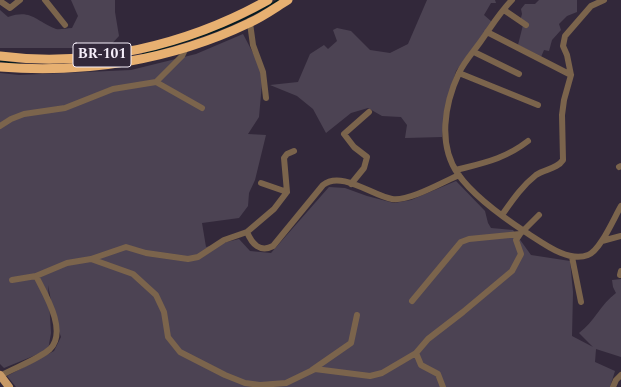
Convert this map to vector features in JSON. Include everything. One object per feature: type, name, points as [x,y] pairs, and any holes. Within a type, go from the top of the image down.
[{"type":"highway","name":"BR-101","points":[[0,56],[60,59],[97,56],[160,44],[222,23],[268,0]]},
{"type":"highway","name":"BR-101","points":[[0,67],[23,69],[75,68],[145,58],[186,48],[250,23],[288,0]]},
{"type":"main road","points":[[0,376],[9,387]]},
{"type":"street","points":[[0,1],[10,8],[20,0]]},
{"type":"street","points":[[45,0],[65,26]]},
{"type":"street","points":[[512,0],[487,32],[459,73],[450,97],[445,137],[448,155],[457,173],[484,200],[522,232],[572,257],[583,257],[593,253],[602,242],[621,206]]},
{"type":"street","points":[[502,215],[531,179],[544,170],[560,165],[563,160],[562,115],[564,100],[571,74],[567,55],[563,46],[565,36],[591,6],[604,0]]},
{"type":"street","points":[[504,10],[526,25]]},
{"type":"street","points":[[250,23],[253,45],[263,72],[266,98]]},
{"type":"street","points":[[487,32],[571,74]]},
{"type":"street","points":[[0,126],[11,119],[24,114],[65,108],[113,89],[156,82],[182,56],[186,48]]},
{"type":"street","points":[[474,52],[519,74]]},
{"type":"street","points":[[459,73],[538,105]]},
{"type":"street","points":[[156,82],[202,108]]},
{"type":"street","points":[[351,184],[364,168],[367,157],[354,147],[344,134],[369,112]]},
{"type":"street","points":[[247,232],[258,247],[263,249],[271,247],[325,184],[340,181],[396,200],[408,197],[457,173],[496,160],[518,149],[528,141]]},
{"type":"street","points":[[12,280],[36,276],[67,264],[92,259],[126,247],[146,253],[193,258],[202,255],[224,240],[247,232],[274,209],[287,192],[285,156],[294,151]]},
{"type":"street","points":[[261,183],[287,192]]},
{"type":"street","points":[[312,370],[323,369],[373,376],[416,354],[428,339],[512,271],[521,254],[516,240],[522,232],[540,215]]},
{"type":"street","points":[[412,301],[462,242],[469,239],[522,232]]},
{"type":"street","points":[[602,242],[619,238]]},
{"type":"street","points":[[572,257],[580,302]]},
{"type":"street","points":[[92,259],[126,271],[140,279],[156,295],[162,304],[170,340],[180,352],[212,370],[245,383],[260,385],[286,383],[312,370],[351,343],[356,315]]},
{"type":"street","points":[[0,376],[48,350],[56,339],[57,331],[52,312],[45,291],[36,276]]},
{"type":"street","points":[[416,354],[421,365],[438,374],[443,387]]},
{"type":"street","points":[[613,387],[621,374]]},
{"type":"shaded area","points":[[71,0],[115,0],[115,12],[119,36],[106,50],[93,48],[0,48],[0,10],[8,17],[23,14],[28,15],[56,29],[72,28],[78,16]]},
{"type":"shaded area","points":[[427,0],[495,0],[496,3],[491,3],[484,15],[492,22],[456,71],[448,98],[442,137],[405,138],[407,125],[401,117],[382,116],[368,108],[351,113],[326,133],[313,109],[297,96],[270,85],[298,82],[310,54],[324,45],[328,49],[337,41],[333,30],[337,28],[351,31],[370,50],[390,53],[408,44]]},
{"type":"shaded area","points":[[539,0],[577,0],[577,12],[567,16],[559,24],[561,30],[552,40],[549,51],[544,50],[541,57],[518,45],[523,25],[520,21],[522,14],[521,9],[525,4],[535,4]]},
{"type":"shaded area","points":[[243,34],[263,72],[259,117],[248,134],[266,135],[255,180],[249,193],[248,206],[239,218],[202,223],[206,247],[239,239],[250,251],[271,253],[329,187],[345,188],[367,196],[394,203],[411,200],[456,181],[485,211],[491,228],[513,230],[531,255],[570,261],[573,292],[572,336],[593,347],[579,333],[589,324],[606,302],[616,293],[612,280],[621,279],[621,357],[596,349],[595,362],[615,371],[610,387],[16,387],[7,376],[54,351],[61,337],[54,316],[48,285],[51,333],[48,350],[4,368],[0,364],[0,73],[19,75],[131,70],[196,54]]},
{"type":"waterway","points":[[143,54],[178,44],[229,26],[262,10],[278,0]]},
{"type":"waterway","points":[[0,61],[20,64]]}]
